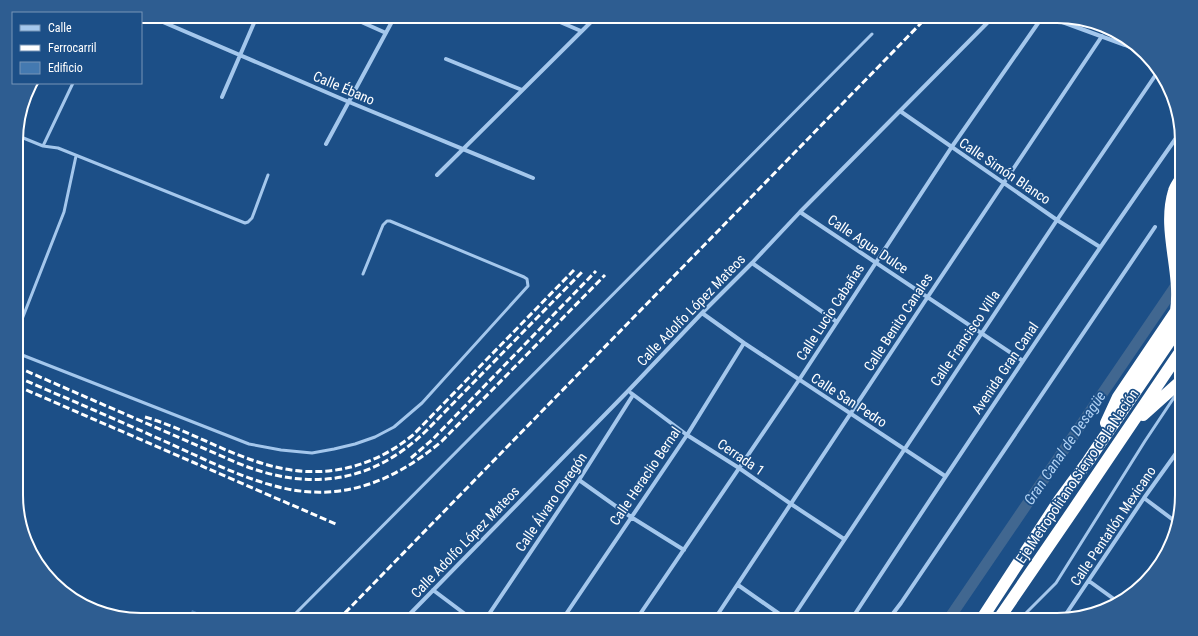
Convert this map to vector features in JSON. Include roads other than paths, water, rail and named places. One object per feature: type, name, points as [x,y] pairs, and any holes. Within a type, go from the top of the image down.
[{"type":"highway","points":[[1175,188],[1171,204],[1170,219],[1175,270]]},
{"type":"highway","points":[[1088,460],[1118,397],[1175,312]]},
{"type":"highway","name":"Eje Metropolitano Siervo de la Nación","points":[[986,613],[1060,499],[1175,333]]},
{"type":"highway","name":"Eje Metropolitano Siervo de la Nación","points":[[1003,613],[1175,360]]},
{"type":"highway","points":[[1128,429],[1175,386]]},
{"type":"street","name":"Calle Ébano","points":[[164,23],[532,178]]},
{"type":"street","points":[[222,97],[254,23]]},
{"type":"street","points":[[364,23],[386,33]]},
{"type":"street","points":[[326,144],[391,23]]},
{"type":"street","points":[[562,23],[581,31]]},
{"type":"street","points":[[437,175],[590,23]]},
{"type":"street","name":"Calle Adolfo López Mateos","points":[[411,613],[628,391],[702,313],[752,264],[800,212],[987,23]]},
{"type":"street","name":"Calle Lucio Cabañas","points":[[641,613],[799,380],[951,148],[1040,23]]},
{"type":"street","points":[[1073,24],[1128,46]]},
{"type":"street","name":"Calle Benito Canales","points":[[719,613],[1102,36]]},
{"type":"street","points":[[446,60],[522,90]]},
{"type":"street","name":"Calle Francisco Villa","points":[[794,613],[1155,76]]},
{"type":"street","name":"Calle Simón Blanco","points":[[900,111],[951,148],[1057,220],[1100,247]]},
{"type":"street","name":"Avenida Gran Canal","points":[[856,613],[945,476],[1100,247],[1175,140]]},
{"type":"street","name":"Calle Agua Dulce","points":[[800,212],[1023,361]]},
{"type":"street","points":[[893,613],[1155,227]]},
{"type":"street","points":[[752,264],[837,322]]},
{"type":"street","name":"Calle San Pedro","points":[[702,313],[799,380],[945,476]]},
{"type":"street","name":"Calle Heraclio Bernal","points":[[567,613],[687,435],[744,343]]},
{"type":"street","name":"Cerrada 1","points":[[628,391],[687,435],[739,468],[844,539]]},
{"type":"street","name":"Calle Álvaro Obregón","points":[[490,613],[579,480],[633,395]]},
{"type":"street","name":"Calle Pentatlón Mexicano","points":[[1067,613],[1175,455]]},
{"type":"street","points":[[579,480],[631,517],[684,550]]},
{"type":"street","points":[[1144,498],[1173,519]]},
{"type":"street","points":[[1089,581],[1113,599]]},
{"type":"street","points":[[738,585],[779,613]]},
{"type":"street","points":[[433,590],[464,613]]},
{"type":"lane","points":[[296,613],[872,34]]},
{"type":"lane","points":[[43,146],[73,84]]},
{"type":"lane","points":[[23,137],[43,146],[58,148],[245,223],[252,218],[268,175]]},
{"type":"lane","points":[[23,317],[64,212],[76,156]]},
{"type":"lane","points":[[23,355],[249,444],[281,450],[312,452],[334,449],[375,437],[394,428],[422,403],[528,286],[527,279],[524,277],[390,221],[387,221],[383,225],[363,274]]},
{"type":"lane","points":[[1027,613],[1056,583],[1175,398]]},
{"type":"waterway","name":"Gran Canal de Desagüe","points":[[953,613],[1175,287]]},
{"type":"railway","points":[[345,613],[921,23]]},
{"type":"railway","points":[[145,417],[173,427],[241,456],[276,467],[297,471],[318,472],[338,470],[357,465],[376,458],[395,448],[413,435],[574,270]]},
{"type":"railway","points":[[411,458],[432,440],[596,271]]},
{"type":"railway","points":[[23,370],[235,462],[261,471],[287,477],[312,480],[337,478],[360,472],[383,462],[406,448],[427,430],[582,272]]},
{"type":"railway","points":[[23,380],[217,465],[257,481],[295,490],[318,492],[341,491],[383,479],[403,469],[442,441],[605,275]]},
{"type":"railway","points":[[23,389],[338,525]]}]
